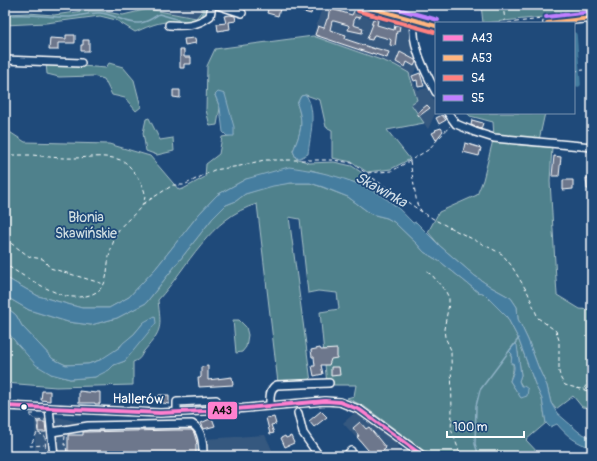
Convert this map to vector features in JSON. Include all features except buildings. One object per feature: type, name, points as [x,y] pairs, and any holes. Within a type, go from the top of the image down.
[{"type":"street","points":[[169,25],[189,26],[200,23],[210,16],[212,5]]},
{"type":"street","points":[[217,5],[242,13]]},
{"type":"street","points":[[360,5],[435,26]]},
{"type":"street","points":[[558,22],[592,18]]},
{"type":"street","points":[[414,20],[412,31],[422,65],[435,90]]},
{"type":"street","points":[[5,60],[82,63]]},
{"type":"street","points":[[449,114],[456,124],[494,138],[592,147]]},
{"type":"street","points":[[270,406],[271,390],[274,386],[329,383]]},
{"type":"street","points":[[177,412],[177,402],[216,400]]},
{"type":"street","name":"Hallerów","points":[[5,406],[160,413],[225,410],[333,401],[347,404],[368,415],[423,456]]},
{"type":"street","points":[[298,414],[301,407],[306,403]]},
{"type":"street","points":[[288,404],[294,407],[298,414],[303,433],[319,456]]},
{"type":"street","points":[[49,408],[54,456]]},
{"type":"street","points":[[52,432],[88,426],[192,424],[196,426],[203,443],[203,456]]},
{"type":"path","points":[[503,5],[505,21]]},
{"type":"path","points":[[567,5],[568,21]]},
{"type":"path","points":[[575,71],[584,70]]},
{"type":"path","points":[[366,174],[392,171],[428,150],[454,121]]},
{"type":"path","points":[[5,155],[67,158],[104,157],[122,161],[128,165],[142,184],[145,193],[142,204]]},
{"type":"path","points":[[5,264],[16,272],[54,292],[67,297],[91,295],[99,290],[104,284],[109,257],[115,238],[121,227],[142,204],[173,185],[184,186],[214,170],[264,160],[333,160],[352,163],[422,212],[502,254],[511,265],[519,281],[523,284],[538,318],[556,331],[559,340],[559,372],[565,384],[592,392]]},
{"type":"path","points":[[410,160],[417,204],[422,212]]},
{"type":"path","points":[[5,239],[30,257],[43,259],[50,268],[104,284]]},
{"type":"path","points":[[427,272],[432,275],[449,298],[450,304],[444,329],[445,337],[451,350],[451,430],[461,456]]},
{"type":"path","points":[[584,390],[592,374]]},
{"type":"path","points":[[38,414],[29,414],[37,421],[38,433],[30,446],[45,445]]},
{"type":"path","points":[[37,421],[45,420],[44,417]]},
{"type":"path","points":[[38,433],[45,436],[46,456]]},
{"type":"path","points":[[65,434],[64,445],[66,445],[67,456]]},
{"type":"shaded area","points":[[148,5],[202,5],[202,11],[196,18],[148,9]]},
{"type":"shaded area","points":[[323,5],[340,5],[407,23],[418,67],[411,77],[418,90],[427,88],[435,102],[435,114],[428,129],[411,104],[409,73],[395,65],[313,36]]},
{"type":"shaded area","points":[[218,92],[225,94],[234,127],[234,136],[227,136],[223,132],[220,108],[215,95]]},
{"type":"shaded area","points":[[306,95],[311,108],[312,116],[308,154],[300,158],[296,158],[293,151],[301,128],[297,104],[301,96]]},
{"type":"shaded area","points":[[289,167],[344,179],[370,189],[382,196],[398,208],[413,223],[416,222],[440,246],[475,276],[511,298],[517,307],[518,319],[547,386],[551,403],[557,413],[579,432],[592,437],[592,447],[573,439],[557,424],[550,427],[546,423],[542,399],[518,338],[507,317],[483,293],[478,292],[442,263],[424,252],[394,222],[387,218],[371,214],[348,197],[310,183],[291,183],[273,186],[245,194],[236,201],[226,205],[212,219],[146,303],[117,318],[91,325],[68,322],[29,310],[5,296],[5,277],[38,296],[82,308],[109,308],[129,297],[156,268],[199,214],[217,195],[246,179]]},
{"type":"shaded area","points":[[5,306],[16,315],[22,326],[53,359],[66,365],[88,364],[100,360],[120,347],[144,322],[155,316],[156,323],[125,361],[114,365],[109,370],[95,377],[70,379],[51,374],[36,365],[19,346],[5,329]]},
{"type":"shaded area","points":[[516,344],[521,375],[519,381],[521,386],[528,389],[527,396],[521,398],[510,381],[514,368],[513,363],[511,364],[512,354],[509,351]]},
{"type":"shaded area","points":[[357,411],[366,422],[372,421],[401,443],[397,447],[406,456],[373,456],[343,423]]},
{"type":"shaded area","points":[[58,417],[83,423],[189,421],[205,439],[265,435],[275,456],[35,456],[35,418]]},
{"type":"green space","points":[[202,5],[208,5],[207,13],[204,19],[199,22],[166,22],[135,32],[116,20],[100,16],[46,23],[5,25],[5,14],[28,13],[54,15],[83,11],[101,11],[123,15],[148,9],[196,18],[202,11]]},
{"type":"green space","points":[[481,5],[592,5],[592,12],[570,14],[569,12],[565,13],[565,15],[483,22]]},
{"type":"green space","name":"Błonia Skawińskie","points":[[313,36],[395,65],[409,73],[417,100],[411,104],[424,123],[387,130],[410,159],[391,169],[367,172],[352,162],[332,158],[332,130],[326,127],[320,100],[306,95],[301,96],[297,104],[301,128],[293,151],[296,158],[309,163],[334,162],[352,166],[383,187],[378,194],[363,185],[311,170],[246,179],[217,195],[199,214],[156,268],[129,297],[109,308],[82,308],[38,296],[5,277],[5,129],[25,142],[109,144],[150,156],[179,190],[183,189],[205,177],[206,164],[219,154],[222,137],[234,135],[215,95],[220,108],[217,125],[210,126],[206,110],[207,66],[215,49]]},
{"type":"green space","points":[[46,63],[106,68],[109,63],[123,67],[134,80],[141,107],[136,111],[125,98],[112,95],[104,79],[93,76],[59,77],[47,74]]},
{"type":"green space","points":[[468,114],[545,114],[539,140],[494,136],[493,122],[470,116]]},
{"type":"green space","points":[[149,118],[160,140],[173,138],[174,151],[157,155],[146,151],[143,133],[146,119]]},
{"type":"green space","points":[[493,140],[519,145],[552,147],[550,181],[557,295],[580,309],[592,310],[592,408],[582,407],[573,396],[556,409],[551,403],[547,386],[518,319],[517,307],[511,298],[475,276],[440,246],[428,232],[439,212],[477,195],[483,180]]},
{"type":"green space","points":[[310,183],[348,197],[371,214],[387,218],[394,222],[424,252],[442,263],[478,292],[483,293],[507,317],[518,338],[542,399],[546,423],[526,440],[541,456],[431,456],[365,407],[347,398],[354,396],[356,385],[327,385],[320,312],[339,309],[337,293],[318,291],[308,293],[300,219],[289,217],[311,382],[278,383],[257,204],[240,211],[213,231],[201,244],[158,300],[160,323],[158,333],[140,358],[133,362],[133,385],[56,387],[5,383],[5,329],[19,346],[51,374],[70,379],[95,377],[114,365],[125,361],[144,322],[134,334],[110,355],[88,364],[66,365],[53,359],[22,326],[16,315],[5,306],[5,296],[29,310],[68,322],[91,325],[117,318],[146,303],[212,219],[226,205],[236,201],[245,194],[273,185]],"holes":[[[510,351],[518,352],[521,375],[519,381],[522,386],[521,398],[510,381],[513,372],[512,354]]]},
{"type":"green space","points":[[233,320],[239,320],[246,327],[248,335],[246,347],[242,352],[236,353]]},
{"type":"waterway","points":[[199,19],[204,12],[205,5]]},
{"type":"waterway","points":[[5,16],[28,15],[67,17],[100,13],[129,22],[142,23],[159,14],[187,22]]},
{"type":"waterway","points":[[575,47],[578,84]]},
{"type":"waterway","points":[[479,456],[475,444],[476,406],[480,390],[519,338]]},
{"type":"transit line","name":"A53","points":[[360,5],[435,26]]},
{"type":"transit line","name":"S5","points":[[383,5],[438,20]]},
{"type":"transit line","name":"S4","points":[[358,11],[434,32]]},
{"type":"transit line","name":"S5","points":[[546,17],[591,12]]},
{"type":"transit line","name":"A53","points":[[556,22],[592,18]]},
{"type":"transit line","name":"A43","points":[[5,406],[160,413],[225,410],[325,401],[340,402],[360,410],[423,456]]},
{"type":"water label","name":"Skawinka","points":[[381,190]]}]
